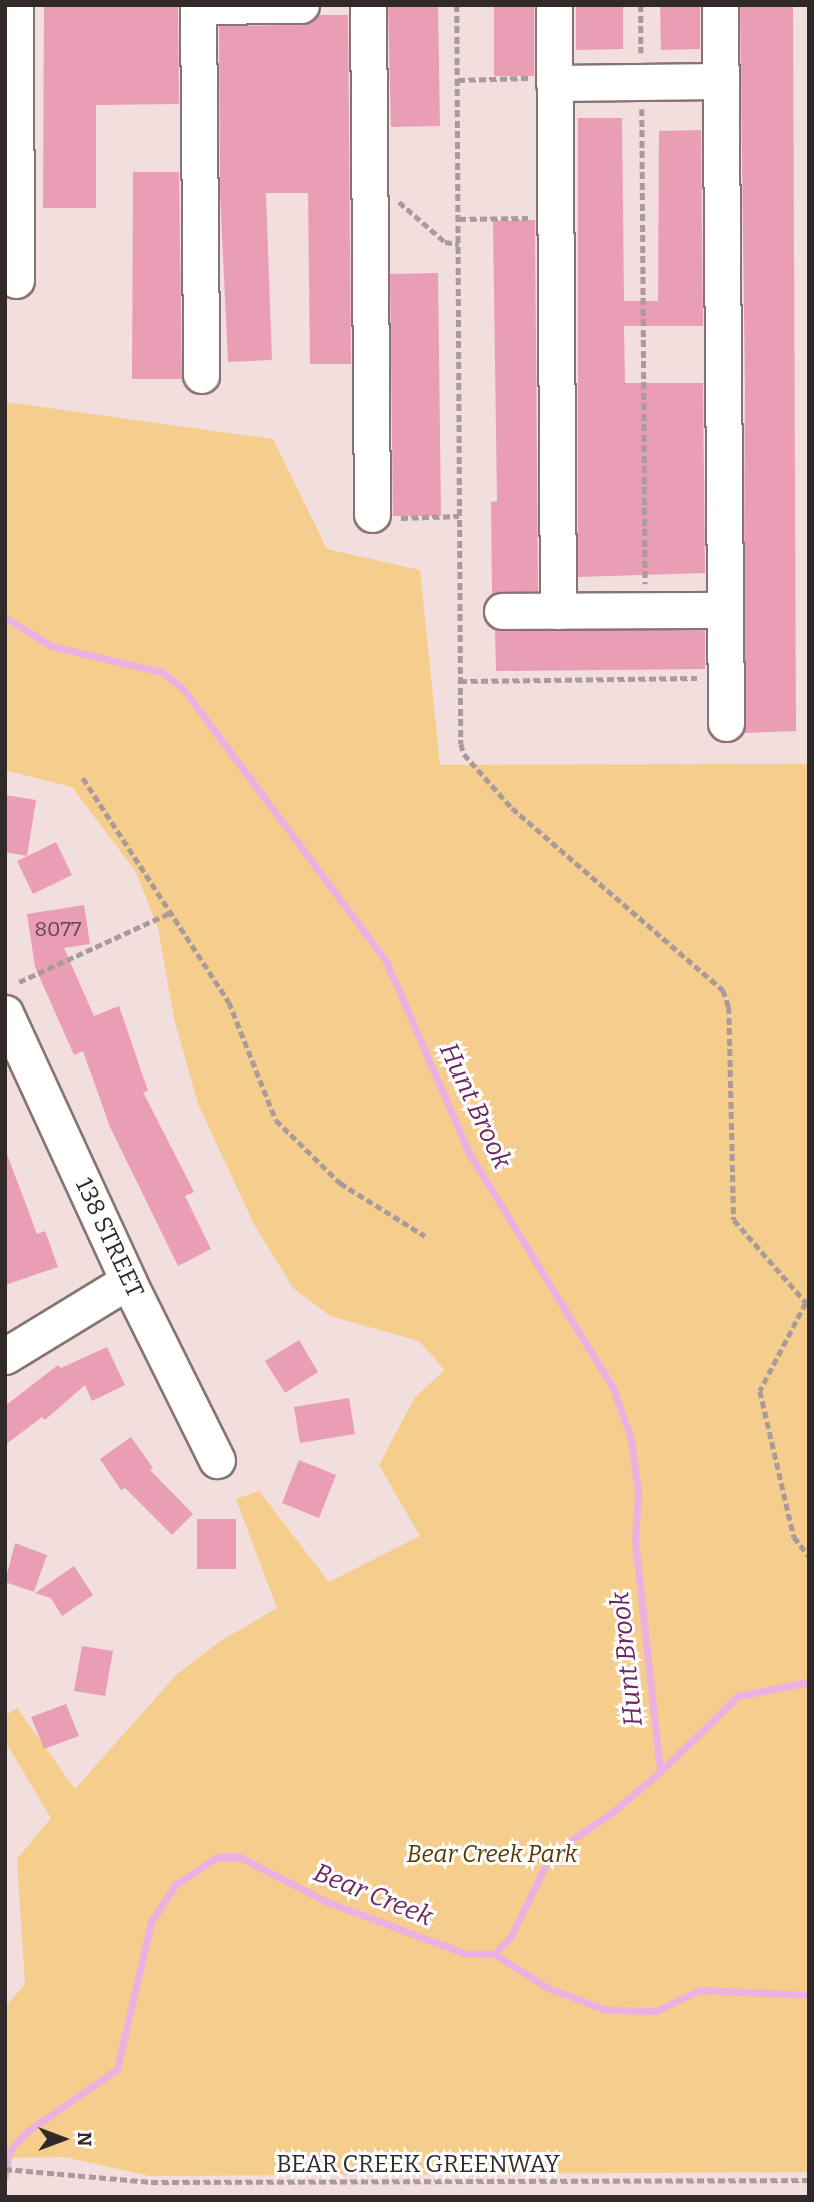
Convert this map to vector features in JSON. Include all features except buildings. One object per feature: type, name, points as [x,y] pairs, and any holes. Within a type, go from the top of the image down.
[{"type":"street","points":[[15,5],[16,280]]},
{"type":"street","points":[[201,375],[198,5],[301,5]]},
{"type":"street","points":[[368,5],[385,516]]},
{"type":"street","points":[[554,5],[544,81],[558,611]]},
{"type":"street","points":[[720,5],[726,723]]},
{"type":"street","points":[[544,81],[721,82]]},
{"type":"street","points":[[502,611],[725,610]]},
{"type":"street","name":"138 STREET","points":[[12,998],[128,1281],[218,1461]]},
{"type":"street","points":[[5,1356],[128,1281]]},
{"type":"path","points":[[457,5],[460,681],[464,754],[512,808],[723,990],[729,1007],[734,1220],[807,1304],[760,1391],[794,1537],[809,1556]]},
{"type":"path","points":[[641,5],[642,60]]},
{"type":"path","points":[[458,80],[544,81]]},
{"type":"path","points":[[642,98],[645,598]]},
{"type":"path","points":[[399,201],[445,242],[459,244]]},
{"type":"path","points":[[459,219],[534,218]]},
{"type":"path","points":[[385,516],[459,516]]},
{"type":"path","points":[[460,681],[700,678]]},
{"type":"path","points":[[83,778],[229,1002],[276,1120],[340,1184],[425,1236]]},
{"type":"path","points":[[12,998],[172,912]]},
{"type":"path","name":"BEAR CREEK GREENWAY","points":[[5,2169],[29,2168],[151,2182],[809,2180]]},
{"type":"green space","name":"Bear Creek Park","points":[[5,402],[273,439],[327,549],[420,570],[440,765],[809,764],[809,2172],[150,2176],[64,2157],[5,2158],[5,2007],[25,1984],[17,1859],[51,1818],[5,1741],[5,1716],[17,1708],[75,1789],[176,1675],[219,1642],[277,1608],[236,1499],[259,1491],[329,1582],[420,1536],[379,1465],[415,1397],[445,1370],[419,1341],[330,1316],[293,1288],[254,1224],[198,1104],[174,1018],[158,928],[136,872],[72,787],[5,770]]},
{"type":"waterway","name":"Hunt Brook","points":[[5,617],[51,646],[162,672],[184,690],[386,961],[469,1153],[613,1388],[631,1439],[638,1493],[635,1540],[660,1772]]},
{"type":"waterway","name":"Bear Creek","points":[[5,2177],[9,2152],[25,2133],[117,2069],[151,1922],[175,1885],[217,1857],[240,1857],[325,1901],[466,1954],[494,1954],[510,1938],[551,1854],[610,1814],[660,1772],[738,1696],[809,1682]]},
{"type":"waterway","points":[[494,1954],[548,1988],[606,2010],[656,2011],[700,1990],[809,1995]]}]
